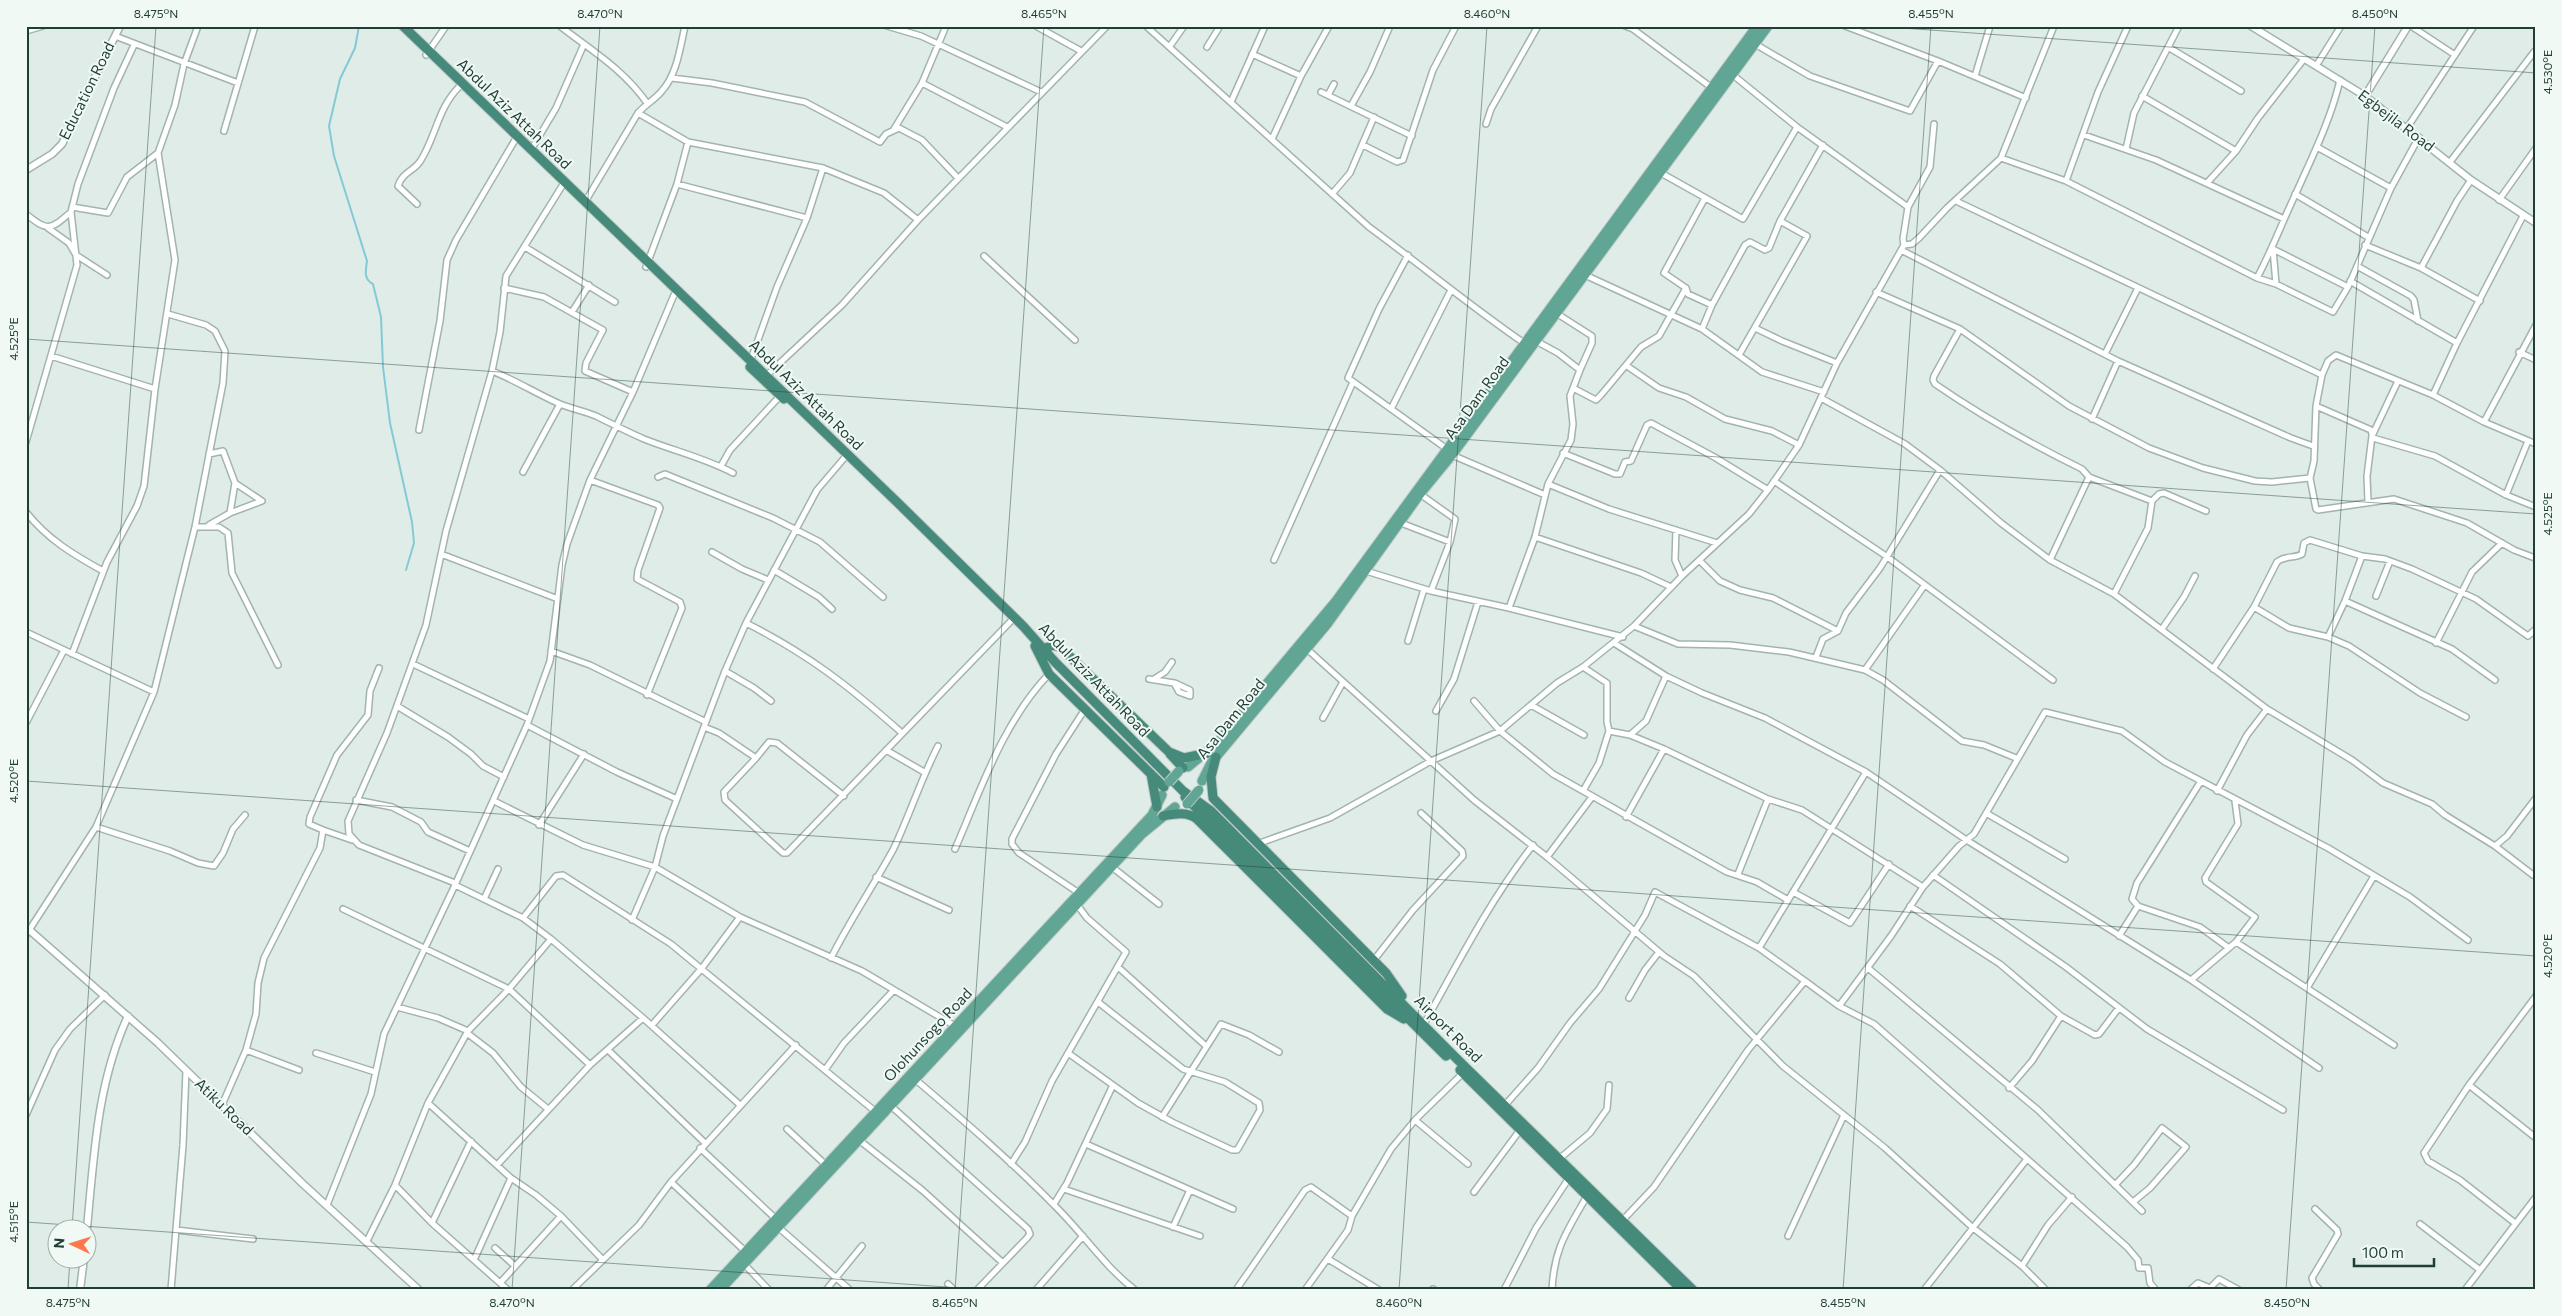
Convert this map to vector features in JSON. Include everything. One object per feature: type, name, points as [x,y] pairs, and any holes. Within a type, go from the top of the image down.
[{"type":"highway","name":"Abdul Aziz Attah Road","points":[[397,26],[585,202],[674,295],[750,363],[767,375],[1023,626],[1039,648]]},
{"type":"highway","name":"Abdul Aziz Attah Road","points":[[403,26],[459,87],[750,363],[780,396],[846,456],[1180,790]]},
{"type":"highway","points":[[1165,788],[1049,674],[1039,648],[1054,645],[1061,648],[1169,752],[1183,769]]},
{"type":"highway","points":[[1169,752],[1184,758],[1212,755],[1211,777],[1213,798]]},
{"type":"highway","points":[[1151,774],[1157,807]]},
{"type":"highway","points":[[1200,786],[1386,973],[1414,1019]]},
{"type":"highway","name":"Airport Road","points":[[1180,790],[1203,804],[1414,1019],[1463,1073],[1587,1196],[1620,1223],[1693,1290]]},
{"type":"highway","points":[[1182,806],[1387,1009],[1414,1019]]},
{"type":"highway","points":[[1163,816],[1177,813],[1193,816]]},
{"type":"highway","name":"Airport Road","points":[[1414,1019],[1424,1024],[1506,1104],[1682,1290]]},
{"type":"main road","name":"Asa Dam Road","points":[[1182,806],[1200,786],[1212,755],[1313,629],[1585,275],[1660,173],[1712,88],[1757,26]]},
{"type":"main road","name":"Asa Dam Road","points":[[1450,452],[1524,343],[1686,130],[1733,75],[1768,26]]},
{"type":"main road","name":"Asa Dam Road","points":[[1165,788],[1183,769],[1212,755],[1307,649],[1401,523],[1426,482]]},
{"type":"main road","points":[[1183,769],[1198,772],[1200,786]]},
{"type":"main road","name":"Olohunsogo Road","points":[[710,1290],[916,1080],[1079,893],[1157,807],[1165,788]]},
{"type":"main road","points":[[1165,788],[1166,803],[1182,806]]},
{"type":"main road","name":"Olohunsogo Road","points":[[720,1290],[826,1165],[954,1026],[1078,906],[1112,867],[1163,816],[1182,806]]},
{"type":"street","points":[[26,31],[43,26]]},
{"type":"street","name":"Education Road","points":[[26,170],[52,154],[62,144],[120,26]]},
{"type":"street","points":[[72,654],[103,572],[137,506],[144,486],[155,389],[175,260],[158,153],[175,106],[184,64],[198,26]]},
{"type":"street","points":[[224,131],[255,26]]},
{"type":"street","points":[[427,53],[446,26]]},
{"type":"street","points":[[560,26],[623,73],[647,103]]},
{"type":"street","points":[[585,202],[638,114],[647,103],[661,93],[672,78],[685,26]]},
{"type":"street","points":[[887,26],[938,44],[1041,92]]},
{"type":"street","points":[[672,78],[712,83],[805,102],[880,142],[894,129],[922,83],[946,26]]},
{"type":"street","points":[[1036,26],[1081,51]]},
{"type":"street","points":[[767,375],[842,305],[918,220],[1107,26]]},
{"type":"street","points":[[1146,26],[1369,227],[1408,255],[1472,308],[1524,343]]},
{"type":"street","points":[[1170,46],[1184,26]]},
{"type":"street","points":[[1207,48],[1220,26]]},
{"type":"street","points":[[1231,102],[1265,26]]},
{"type":"street","points":[[1272,139],[1300,76],[1329,26]]},
{"type":"street","points":[[1351,106],[1370,72],[1390,26]]},
{"type":"street","points":[[1363,145],[1400,162],[1412,136],[1433,70],[1456,26]]},
{"type":"street","points":[[1486,124],[1491,109],[1538,26]]},
{"type":"street","points":[[1625,26],[1633,28],[1712,88]]},
{"type":"street","points":[[1845,26],[1938,61],[2026,98]]},
{"type":"street","points":[[1975,76],[1990,26]]},
{"type":"street","points":[[1902,248],[1912,244],[1919,238],[2001,158],[2054,26]]},
{"type":"street","points":[[2066,181],[2098,92],[2128,26]]},
{"type":"street","points":[[2126,149],[2134,113],[2179,26]]},
{"type":"street","name":"Egbejila Road","points":[[2251,26],[2365,96],[2471,180],[2536,223]]},
{"type":"street","points":[[2316,66],[2341,26]]},
{"type":"street","points":[[2365,96],[2410,26],[2455,55]]},
{"type":"street","points":[[2407,128],[2474,26]]},
{"type":"street","points":[[115,36],[134,45],[238,83]]},
{"type":"street","points":[[531,150],[556,108],[584,44]]},
{"type":"street","points":[[1755,44],[1810,76],[1910,111],[1938,61]]},
{"type":"street","points":[[26,442],[75,274],[76,256],[71,209],[94,140],[134,45]]},
{"type":"street","points":[[2168,47],[2241,91]]},
{"type":"street","points":[[2450,162],[2534,52]]},
{"type":"street","points":[[1252,54],[1300,76]]},
{"type":"street","points":[[2207,183],[2236,151],[2258,118],[2304,60]]},
{"type":"street","points":[[1733,75],[1797,127],[1908,207]]},
{"type":"street","points":[[2256,278],[2273,248],[2335,104],[2340,80]]},
{"type":"street","points":[[922,83],[1007,127]]},
{"type":"street","points":[[1328,95],[1334,84]]},
{"type":"street","points":[[417,204],[402,192],[398,186],[400,180],[406,172],[420,163],[445,104],[459,87]]},
{"type":"street","points":[[1321,92],[1412,136]]},
{"type":"street","points":[[2142,96],[2236,151]]},
{"type":"street","points":[[638,114],[688,142],[823,168],[884,193],[918,220]]},
{"type":"street","points":[[1332,194],[1350,173],[1374,117]]},
{"type":"street","points":[[1257,845],[1330,818],[1431,761],[1500,731],[1558,683],[1623,637],[1682,576],[1749,514],[1799,445],[1837,363],[1902,248],[1908,207],[1930,167],[1934,124]]},
{"type":"street","points":[[1660,173],[1743,219],[1797,127]]},
{"type":"street","points":[[894,129],[899,128],[922,140],[958,178]]},
{"type":"street","points":[[2084,135],[2126,149],[2207,183],[2284,220]]},
{"type":"street","points":[[2001,158],[2066,181],[2256,278],[2276,284],[2333,312],[2349,284],[2390,188],[2419,137]]},
{"type":"street","points":[[419,430],[440,321],[447,260],[456,240],[515,140]]},
{"type":"street","points":[[647,265],[677,184],[688,142]]},
{"type":"street","points":[[1702,329],[1712,305],[1745,245],[1750,242],[1767,250],[1780,220],[1823,145]]},
{"type":"street","points":[[2317,146],[2390,188]]},
{"type":"street","points":[[2499,200],[2536,148]]},
{"type":"street","points":[[71,209],[108,213],[127,178],[158,153]]},
{"type":"street","points":[[750,363],[777,286],[807,218],[823,168]]},
{"type":"street","points":[[2421,268],[2457,201],[2471,180]]},
{"type":"street","points":[[677,184],[807,218]]},
{"type":"street","points":[[352,840],[348,820],[397,706],[413,664],[433,597],[441,554],[457,492],[492,371],[500,332],[504,288],[512,266],[562,186]]},
{"type":"street","points":[[2295,194],[2368,237]]},
{"type":"street","points":[[1705,198],[1664,273],[1686,288],[1688,294],[1712,305]]},
{"type":"street","points":[[1956,201],[2322,375]]},
{"type":"street","points":[[48,228],[54,226],[71,209]]},
{"type":"street","points":[[26,214],[40,226],[48,228],[69,243],[76,256],[107,276]]},
{"type":"street","points":[[2433,395],[2457,342],[2523,216]]},
{"type":"street","points":[[1739,354],[1807,236],[1780,220]]},
{"type":"street","points":[[2365,245],[2421,268],[2480,301]]},
{"type":"street","points":[[525,247],[589,284],[615,302]]},
{"type":"street","points":[[1902,248],[2118,361],[2291,438],[2314,446]]},
{"type":"street","points":[[2273,248],[2276,284]]},
{"type":"street","points":[[2273,248],[2349,284],[2457,342]]},
{"type":"street","points":[[1408,255],[1348,376],[1353,382],[1450,452],[1545,495]]},
{"type":"street","points":[[984,256],[1075,340]]},
{"type":"street","points":[[2357,266],[2411,296],[2414,300],[2418,320]]},
{"type":"street","points":[[1585,275],[1702,329],[1762,372],[1824,392]]},
{"type":"street","points":[[572,312],[589,284]]},
{"type":"street","points":[[504,288],[544,297],[604,332],[586,363],[585,371],[632,392]]},
{"type":"street","points":[[1573,388],[1596,400],[1627,366],[1641,347],[1656,340],[1672,316],[1686,288]]},
{"type":"street","points":[[2105,354],[2138,288]]},
{"type":"street","points":[[1391,409],[1451,290]]},
{"type":"street","points":[[1876,292],[1960,330],[2069,406],[2149,448],[2203,468],[2264,482],[2310,478]]},
{"type":"street","points":[[327,1206],[371,1094],[382,1041],[494,801],[528,722],[552,651],[564,554],[590,480],[617,426],[674,295]]},
{"type":"street","points":[[1509,608],[1535,537],[1548,484],[1571,440],[1573,430],[1570,400],[1573,388],[1592,343],[1592,336],[1556,313]]},
{"type":"street","points":[[27,930],[96,827],[154,692],[195,527],[223,383],[226,351],[215,331],[206,325],[168,314]]},
{"type":"street","points":[[2484,422],[2519,352],[2536,324]]},
{"type":"street","points":[[1755,328],[1782,342],[1837,363]]},
{"type":"street","points":[[1960,330],[1934,376],[1934,382],[1978,414],[2022,440],[2082,469],[2089,477],[2152,501]]},
{"type":"street","points":[[1536,341],[1558,353],[1580,370]]},
{"type":"street","points":[[2519,352],[2536,360]]},
{"type":"street","points":[[2536,444],[2484,422],[2433,395],[2336,355],[2328,361],[2322,375],[2316,406],[2310,478],[2316,509],[2318,510],[2394,499],[2467,523],[2502,543],[2536,557]]},
{"type":"street","points":[[51,356],[155,389]]},
{"type":"street","points":[[2092,419],[2118,361]]},
{"type":"street","points":[[1627,366],[1659,388],[1686,397],[1725,419],[1772,431],[1799,445]]},
{"type":"street","points":[[492,371],[514,380],[560,404],[595,416],[704,462],[721,466],[733,473]]},
{"type":"street","points":[[2368,502],[2367,476],[2372,436],[2398,381]]},
{"type":"street","points":[[1274,560],[1353,382]]},
{"type":"street","points":[[721,466],[730,450],[780,396]]},
{"type":"street","points":[[1821,398],[1905,444],[1940,470],[2001,524],[2050,560],[2114,594],[2267,709],[2352,760],[2383,783],[2432,804],[2445,815],[2495,846],[2533,875]]},
{"type":"street","points":[[523,472],[560,404]]},
{"type":"street","points":[[2316,406],[2370,430],[2372,436],[2379,440],[2414,448],[2435,456],[2506,495],[2536,507]]},
{"type":"street","points":[[1563,454],[1615,474],[1620,474],[1625,462],[1631,461],[1647,425],[1653,424],[1768,490]]},
{"type":"street","points":[[2506,495],[2528,441]]},
{"type":"street","points":[[210,454],[223,451],[235,483],[230,514]]},
{"type":"street","points":[[632,920],[655,868],[663,836],[725,671],[746,623],[794,528],[817,490],[846,456]]},
{"type":"street","points":[[1816,657],[1823,639],[1838,630],[1846,613],[1880,568],[1940,470]]},
{"type":"street","points":[[658,477],[665,474],[794,528],[831,550],[883,597]]},
{"type":"street","points":[[2050,560],[2089,477]]},
{"type":"street","points":[[590,480],[658,505],[660,508],[638,570],[637,579],[683,604],[646,694]]},
{"type":"street","points":[[1774,481],[1886,556],[2053,680]]},
{"type":"street","points":[[208,526],[230,514],[262,501],[235,483]]},
{"type":"street","points":[[1548,484],[1609,509],[1717,543]]},
{"type":"street","points":[[2114,594],[2148,528],[2152,501],[2159,494],[2164,493],[2206,511]]},
{"type":"street","points":[[1420,494],[1456,519],[1450,542],[1431,591]]},
{"type":"street","points":[[26,512],[28,517],[63,549],[103,572]]},
{"type":"street","points":[[1401,523],[1450,542]]},
{"type":"street","points":[[195,527],[219,527],[228,533],[232,573],[278,665]]},
{"type":"street","points":[[1676,530],[1675,560],[1682,576]]},
{"type":"street","points":[[1535,537],[1641,573],[1672,587]]},
{"type":"street","points":[[2213,669],[2254,607],[2277,562],[2282,558],[2297,557],[2302,554],[2307,540],[2362,556],[2390,561],[2476,599],[2528,636],[2536,629]]},
{"type":"street","points":[[2436,642],[2472,572],[2502,543]]},
{"type":"street","points":[[712,552],[742,569],[768,580]]},
{"type":"street","points":[[441,554],[558,598]]},
{"type":"street","points":[[2328,638],[2345,601],[2362,556]]},
{"type":"street","points":[[1699,560],[1720,581],[1740,590],[1773,598],[1838,630]]},
{"type":"street","points":[[2376,596],[2390,561]]},
{"type":"street","points":[[774,570],[819,596],[832,609]]},
{"type":"street","points":[[1366,571],[1431,591],[1509,608],[1623,637]]},
{"type":"street","points":[[2162,629],[2184,597],[2194,576]]},
{"type":"street","points":[[1865,670],[1924,586]]},
{"type":"street","points":[[1408,640],[1424,589]]},
{"type":"street","points":[[2345,601],[2452,649],[2495,680]]},
{"type":"street","points":[[1436,711],[1454,679],[1478,602]]},
{"type":"street","points":[[2254,607],[2289,628],[2328,638],[2349,646],[2420,692],[2466,717]]},
{"type":"street","points":[[844,796],[777,743],[769,742],[724,792],[723,796],[724,800],[783,853],[792,851],[844,796],[902,733],[1011,621]]},
{"type":"street","points":[[746,623],[816,662],[839,679],[902,733]]},
{"type":"street","points":[[1634,626],[1678,644],[1730,645],[1816,657],[1865,670],[1883,680],[1962,741],[1984,745],[2016,758]]},
{"type":"street","points":[[26,632],[154,692]]},
{"type":"street","points":[[1614,643],[1666,676],[1702,693],[1765,718],[1866,772],[1968,841],[2016,869],[2191,980],[2319,1068]]},
{"type":"street","points":[[1307,649],[1474,800],[1548,857],[1659,952],[1699,982],[1783,1066],[1885,1148],[1972,1227],[2022,1266],[2045,1289]]},
{"type":"street","points":[[26,723],[64,650]]},
{"type":"street","points":[[552,651],[590,665],[646,694],[719,733],[756,758]]},
{"type":"street","points":[[1172,662],[1165,672],[1151,679],[1174,683]]},
{"type":"street","points":[[413,664],[528,722],[617,772],[677,799]]},
{"type":"street","points":[[1582,791],[1599,763],[1609,731],[1607,722],[1607,683],[1583,667]]},
{"type":"street","points":[[379,668],[370,691],[368,715],[336,755],[308,821],[312,826],[352,840],[455,884],[523,918],[551,939],[644,1018],[740,1105]]},
{"type":"street","points":[[725,671],[754,688],[771,701]]},
{"type":"street","points":[[955,849],[1009,727],[1027,700],[1049,674]]},
{"type":"street","points":[[1630,735],[1646,721],[1666,676]]},
{"type":"street","points":[[1323,718],[1344,682]]},
{"type":"street","points":[[1474,701],[1500,731],[1553,774],[1626,817],[1727,872],[1738,874],[1757,882],[1788,900]]},
{"type":"street","points":[[1532,705],[1584,735]]},
{"type":"street","points":[[397,706],[448,737],[471,754],[483,766],[504,777]]},
{"type":"street","points":[[1079,893],[1018,853],[1012,844],[1012,839],[1056,754],[1085,708]]},
{"type":"street","points":[[2217,790],[2247,735],[2267,709]]},
{"type":"street","points":[[1839,1006],[1868,968],[1923,886],[1959,846],[1968,841],[2042,714],[2050,712],[2122,731],[2165,762],[2235,801],[2328,848],[2410,897],[2468,940]]},
{"type":"street","points":[[1609,731],[1630,735],[1664,749],[1768,799],[1802,810],[1923,886]]},
{"type":"street","points":[[831,958],[848,923],[892,850],[912,810],[924,772],[938,746]]},
{"type":"street","points":[[1626,817],[1664,749]]},
{"type":"street","points":[[886,750],[924,772]]},
{"type":"street","points":[[539,825],[584,754]]},
{"type":"street","points":[[1759,948],[1866,772]]},
{"type":"street","points":[[2201,781],[2138,883],[2132,899],[2138,906],[2200,927],[2229,948]]},
{"type":"street","points":[[1548,857],[1592,796]]},
{"type":"street","points":[[2495,846],[2507,836],[2536,798]]},
{"type":"street","points":[[1738,874],[1768,799]]},
{"type":"street","points":[[356,800],[392,807],[421,822],[428,832],[470,850]]},
{"type":"street","points":[[494,801],[539,825],[583,845],[655,868],[740,917],[862,971],[954,1026]]},
{"type":"street","points":[[2191,980],[2236,942],[2255,917],[2205,880],[2238,824],[2235,801]]},
{"type":"street","points":[[1374,960],[1413,910],[1463,856],[1462,851],[1421,813]]},
{"type":"street","points":[[1986,813],[2065,859]]},
{"type":"street","points":[[96,827],[170,851],[198,864],[214,866],[223,854],[233,829],[245,815]]},
{"type":"street","points":[[222,1105],[246,1050],[256,1014],[258,983],[264,958],[299,886],[316,859],[323,830]]},
{"type":"street","points":[[1424,1024],[1498,895],[1533,845]]},
{"type":"street","points":[[1793,892],[1850,922],[1889,864]]},
{"type":"street","points":[[1112,867],[1159,904]]},
{"type":"street","points":[[484,899],[498,869]]},
{"type":"street","points":[[1933,874],[2066,967],[2118,1009],[2147,1029],[2283,1110]]},
{"type":"street","points":[[523,918],[545,888],[559,875],[632,920],[702,968],[876,1112]]},
{"type":"street","points":[[2307,988],[2374,876]]},
{"type":"street","points":[[876,877],[948,910]]},
{"type":"street","points":[[1506,1104],[1538,1068],[1570,1023],[1599,989],[1645,915],[1656,892],[1759,948],[1839,1006],[1874,1024],[2127,1247],[2138,1260],[2139,1268],[2148,1268],[2150,1283],[2156,1290]]},
{"type":"street","points":[[1010,1164],[1025,1142],[1042,1100],[1126,952],[1087,918],[1078,906]]},
{"type":"street","points":[[1910,906],[2000,964],[2061,1016],[2095,1035],[2099,1034],[2118,1009]]},
{"type":"street","points":[[2119,936],[2138,906]]},
{"type":"street","points":[[343,908],[509,989],[590,1065]]},
{"type":"street","points":[[652,1026],[702,968],[740,917]]},
{"type":"street","name":"Atiku Road","points":[[27,930],[128,1016],[327,1206],[419,1290]]},
{"type":"street","points":[[367,1242],[395,1185],[428,1103],[467,1032],[509,989],[551,939]]},
{"type":"street","points":[[2236,942],[2394,1045]]},
{"type":"street","points":[[1629,998],[1645,970],[1659,952]]},
{"type":"street","points":[[1118,967],[1206,1046]]},
{"type":"street","points":[[1868,968],[2009,1088],[2038,1110],[2142,1211]]},
{"type":"street","points":[[1620,1223],[1654,1187],[1756,1038],[1805,981]]},
{"type":"street","points":[[825,1070],[844,1043],[894,990]]},
{"type":"street","points":[[26,1114],[55,1050],[70,1029],[105,995]]},
{"type":"street","points":[[2515,1223],[2460,1180],[2425,1158],[2426,1148],[2469,1085],[2536,996]]},
{"type":"street","points":[[1068,1053],[1112,1087],[1162,1116],[1237,1150],[1260,1110],[1258,1103],[1225,1082],[1190,1072],[1098,1002]]},
{"type":"street","points":[[397,1007],[438,1018],[467,1032],[493,1053],[522,1088],[548,1109]]},
{"type":"street","points":[[88,1218],[92,1166],[101,1103],[109,1066],[128,1016]]},
{"type":"street","points":[[2009,1088],[2032,1061],[2061,1016]]},
{"type":"street","points":[[497,1165],[590,1065],[644,1018]]},
{"type":"street","points":[[1162,1116],[1218,1027],[1225,1024],[1279,1052]]},
{"type":"street","points":[[572,1290],[639,1225],[671,1182],[700,1148],[796,1045]]},
{"type":"street","points":[[246,1050],[299,1070]]},
{"type":"street","points":[[608,1050],[705,1143]]},
{"type":"street","points":[[316,1053],[375,1072]]},
{"type":"street","points":[[171,1290],[183,1145],[186,1071]]},
{"type":"street","points":[[1305,1290],[1348,1230],[1352,1216],[1391,1148],[1415,1120],[1463,1073]]},
{"type":"street","points":[[916,1080],[1054,1204],[1121,1279],[1135,1290]]},
{"type":"street","points":[[1559,1159],[1590,1133],[1607,1109],[1609,1085]]},
{"type":"street","points":[[2469,1085],[2536,1138]]},
{"type":"street","points":[[1054,1204],[1064,1189],[1112,1087]]},
{"type":"street","points":[[428,1103],[511,1178],[536,1194],[561,1216],[603,1260]]},
{"type":"street","points":[[891,1106],[1028,1229],[1030,1234],[977,1290]]},
{"type":"street","points":[[1788,1236],[1844,1115]]},
{"type":"street","points":[[1415,1120],[1468,1164]]},
{"type":"street","points":[[2115,1186],[2134,1165],[2162,1128],[2186,1147],[2150,1188],[2133,1202]]},
{"type":"street","points":[[787,1129],[826,1165]]},
{"type":"street","points":[[1474,1192],[1520,1130]]},
{"type":"street","points":[[859,1140],[922,1190],[1003,1263]]},
{"type":"street","points":[[432,1223],[471,1142]]},
{"type":"street","points":[[1086,1144],[1233,1209]]},
{"type":"street","points":[[700,1148],[777,1223],[850,1290]]},
{"type":"street","points":[[1924,1290],[2027,1159]]},
{"type":"street","points":[[474,1260],[511,1178]]},
{"type":"street","points":[[1504,1290],[1536,1228],[1569,1178]]},
{"type":"street","points":[[671,1182],[746,1252]]},
{"type":"street","points":[[395,1185],[432,1223],[508,1290]]},
{"type":"street","points":[[1236,1290],[1305,1190],[1311,1188],[1352,1216]]},
{"type":"street","points":[[1064,1189],[1200,1236]]},
{"type":"street","points":[[1173,1227],[1190,1190]]},
{"type":"street","points":[[1552,1290],[1556,1255],[1562,1239],[1587,1196]]},
{"type":"street","points":[[2022,1266],[2048,1225],[2072,1197]]},
{"type":"street","points":[[2465,1290],[2536,1197]]},
{"type":"street","points":[[2315,1209],[2337,1230],[2338,1234],[2312,1278],[2314,1284],[2320,1290]]},
{"type":"street","points":[[500,1283],[561,1216]]},
{"type":"street","points":[[2420,1224],[2480,1270]]},
{"type":"street","points":[[176,1230],[253,1239]]},
{"type":"street","points":[[1036,1290],[1083,1236]]},
{"type":"street","points":[[826,1290],[862,1246]]},
{"type":"street","points":[[495,1248],[514,1266]]},
{"type":"street","points":[[1328,1259],[1378,1290]]},
{"type":"street","points":[[744,1264],[769,1290]]},
{"type":"street","points":[[80,1290],[83,1268]]},
{"type":"street","points":[[2190,1290],[2198,1283],[2210,1288],[2219,1279],[2239,1290]]},
{"type":"street","points":[[948,1284],[954,1290]]},
{"type":"waterway","points":[[359,26],[355,48],[340,79],[329,126],[334,156],[367,261],[366,277],[373,284],[381,317],[383,367],[390,423],[412,522],[414,543],[406,570]]}]
